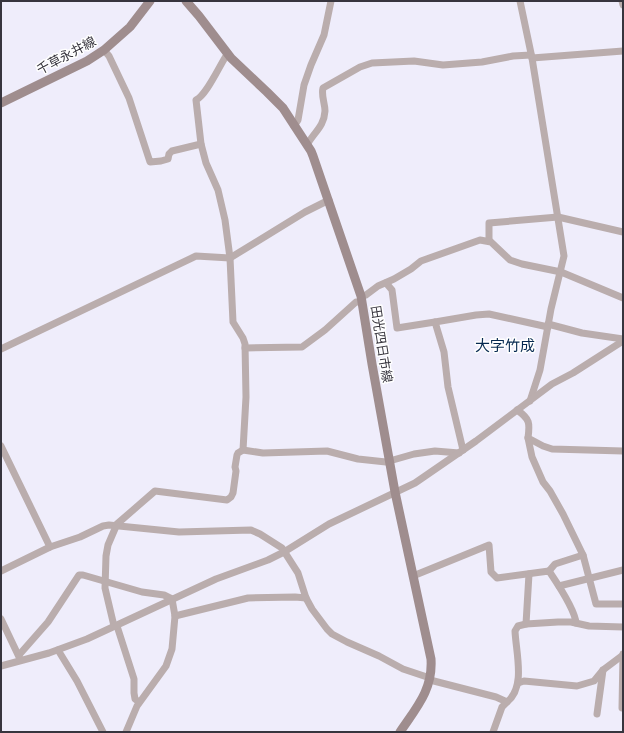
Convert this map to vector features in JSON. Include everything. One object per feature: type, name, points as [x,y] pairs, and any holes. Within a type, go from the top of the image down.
[{"type":"main road","name":"千草永井線","points":[[1,103],[87,61],[104,50],[130,27],[150,1]]},
{"type":"main road","name":"田光四日市線","points":[[186,1],[237,64],[283,108],[307,144],[329,200],[362,299],[389,462],[431,659],[430,679],[425,694],[400,732]]},
{"type":"street","points":[[294,126],[298,120],[304,85],[324,36],[331,1]]},
{"type":"street","points":[[520,1],[532,56],[564,256],[551,309],[540,370],[530,401]]},
{"type":"street","points":[[622,1],[623,5]]},
{"type":"street","points":[[104,50],[109,56],[129,98],[150,162],[165,161],[168,159],[169,154],[172,151],[201,144]]},
{"type":"street","points":[[307,144],[322,123],[325,110],[323,88],[360,67],[372,63],[414,61],[443,65],[482,62],[513,56],[623,51]]},
{"type":"street","points":[[228,53],[209,86],[196,100],[201,144],[206,163],[218,190],[225,220],[230,258],[233,322],[243,338],[245,348],[246,396],[243,450]]},
{"type":"street","points":[[1,349],[196,256],[230,258],[305,212],[329,200]]},
{"type":"street","points":[[489,241],[489,223],[558,218],[623,232]]},
{"type":"street","points":[[245,348],[302,347],[325,330],[356,302],[378,286],[411,269],[426,259],[480,240],[489,241],[510,260],[561,272],[623,298]]},
{"type":"street","points":[[386,283],[392,290],[397,328],[489,314],[623,340]]},
{"type":"street","points":[[435,322],[444,352],[448,387],[461,451]]},
{"type":"street","points":[[1,666],[20,658],[58,650],[116,626],[216,579],[268,560],[284,552],[329,524],[415,483],[552,384],[574,373],[623,340]]},
{"type":"street","points":[[517,410],[526,417],[529,422],[530,428],[528,438],[532,457],[543,482],[560,508],[583,555],[596,604],[623,604]]},
{"type":"street","points":[[528,438],[552,449],[623,451]]},
{"type":"street","points":[[1,446],[50,547]]},
{"type":"street","points":[[139,702],[135,699],[134,679],[105,593],[106,556],[108,545],[117,524],[155,491],[227,500],[233,493],[236,471],[234,467],[237,455],[243,450],[263,453],[327,451],[358,458],[389,462],[414,454],[435,451],[461,451]]},
{"type":"street","points":[[1,571],[50,547],[80,537],[103,526],[117,524],[179,532],[250,530],[280,545],[298,574],[306,598],[312,609],[327,629],[336,636],[371,652],[402,670],[496,697],[507,702]]},
{"type":"street","points":[[413,576],[489,545],[491,572],[497,578],[549,571],[555,564],[583,555]]},
{"type":"street","points":[[559,586],[623,570]]},
{"type":"street","points":[[549,571],[576,618],[576,623]]},
{"type":"street","points":[[20,658],[48,622],[79,575],[82,574],[142,592],[164,595],[172,599]]},
{"type":"street","points":[[526,624],[529,574]]},
{"type":"street","points":[[175,616],[248,598],[306,598]]},
{"type":"street","points":[[126,732],[139,702],[166,666],[172,649],[175,616],[172,599]]},
{"type":"street","points":[[1,619],[20,658]]},
{"type":"street","points":[[493,732],[502,707],[512,698],[518,683],[515,631],[518,626],[558,622],[576,623],[589,626],[623,627]]},
{"type":"street","points":[[58,650],[77,681],[103,732]]},
{"type":"street","points":[[518,683],[524,681],[578,686],[594,681],[603,670],[623,654]]},
{"type":"street","points":[[623,654],[623,708]]},
{"type":"street","points":[[597,714],[603,670]]},
{"type":"district","name":"大字竹成","points":[[505,346]]}]
